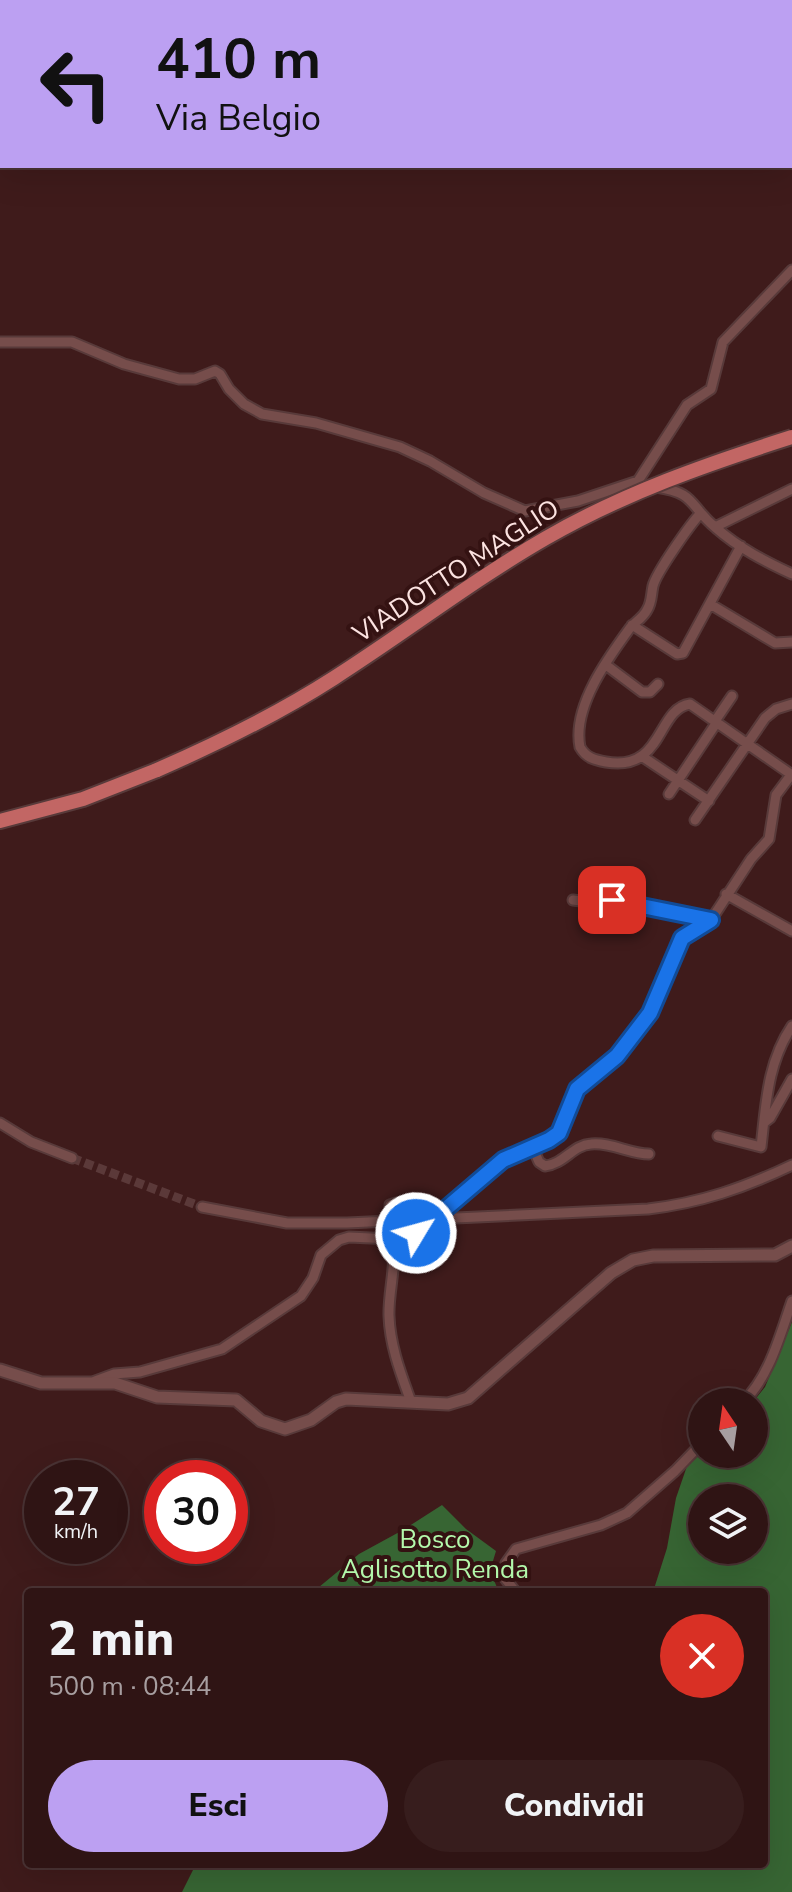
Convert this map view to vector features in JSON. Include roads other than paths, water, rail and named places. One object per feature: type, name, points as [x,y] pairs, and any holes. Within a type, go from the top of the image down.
[{"type":"main road","name":"VIADOTTO MAGLIO","points":[[5,820],[83,799],[227,739],[333,679],[494,570],[612,503],[719,460],[792,437]]},
{"type":"street","points":[[0,342],[72,342],[124,364],[179,379],[195,379],[215,371],[244,404],[262,414],[316,423],[400,447],[484,493],[525,511],[578,501],[638,481],[687,405],[711,389],[723,342],[792,270]]},
{"type":"street","points":[[638,481],[684,494],[715,527],[753,557],[792,574]]},
{"type":"street","points":[[715,527],[792,489]]},
{"type":"street","points":[[95,1381],[222,1349],[301,1296],[313,1278],[321,1255],[339,1240],[439,1226],[443,1216],[503,1160],[559,1133],[577,1089],[617,1056],[650,1013],[682,938],[711,920],[751,859],[769,839],[776,795],[791,775],[693,705],[684,705],[679,709],[643,757],[630,763],[590,758],[580,747],[586,702],[596,679],[632,625],[645,615],[651,604],[654,583],[701,513]]},
{"type":"street","points":[[632,625],[680,655],[741,546]]},
{"type":"street","points":[[710,604],[775,643],[792,642]]},
{"type":"street","points":[[606,665],[642,692],[650,692],[658,684]]},
{"type":"street","points":[[669,794],[732,696]]},
{"type":"street","points":[[695,820],[769,713],[792,704]]},
{"type":"street","points":[[643,757],[709,801]]},
{"type":"street","points":[[726,894],[792,931]]},
{"type":"street","points":[[573,900],[621,900],[645,908],[711,920]]},
{"type":"street","points":[[718,1136],[761,1147],[776,1052],[792,1026]]},
{"type":"street","points":[[765,1122],[792,1079]]},
{"type":"street","points":[[0,1123],[31,1142],[72,1158]]},
{"type":"street","points":[[532,1146],[539,1162],[545,1166],[566,1159],[588,1144],[649,1154]]},
{"type":"street","points":[[202,1207],[287,1223],[648,1209],[701,1202],[750,1185],[792,1165]]},
{"type":"street","points":[[411,1402],[394,1352],[389,1316],[394,1246],[390,1205],[396,1203],[443,1216]]},
{"type":"street","points":[[0,1370],[41,1383],[95,1381],[115,1383],[157,1397],[236,1400],[261,1421],[285,1429],[311,1420],[336,1402],[346,1399],[448,1404],[474,1395],[566,1311],[618,1268],[633,1260],[653,1256],[775,1255],[792,1246]]},
{"type":"street","points":[[755,1388],[771,1359],[792,1301]]},
{"type":"street","points":[[513,1588],[503,1576],[506,1563],[516,1549],[601,1525],[627,1513],[688,1458]]},
{"type":"tunnel","points":[[72,1158],[202,1207]]},
{"type":"park label","name":"Bosco Aglisotto Renda","points":[[435,1554]]}]
